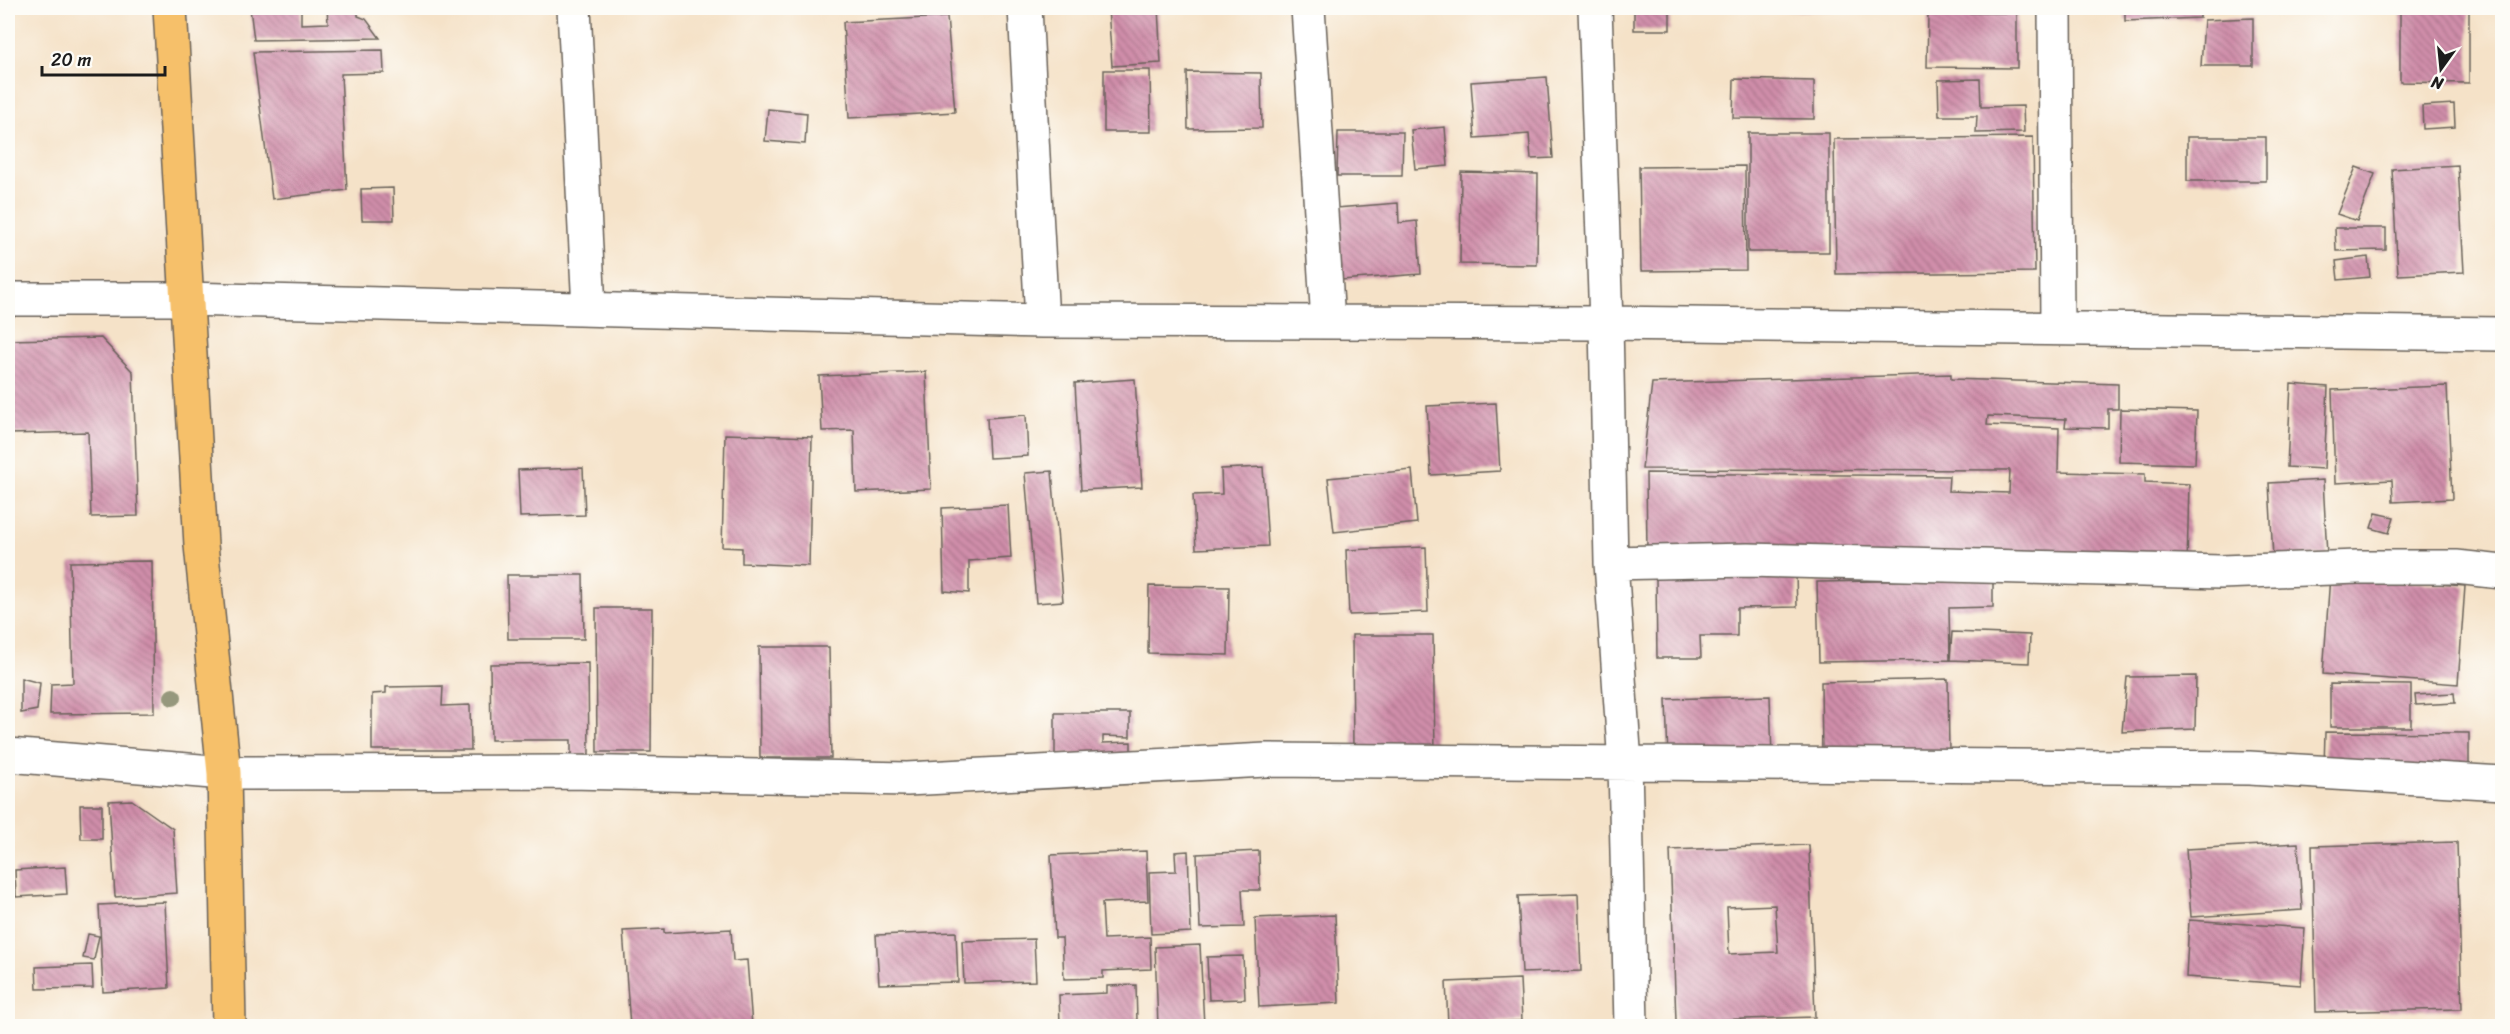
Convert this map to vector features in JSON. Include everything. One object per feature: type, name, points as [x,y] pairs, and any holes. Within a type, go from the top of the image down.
[{"type":"main road","points":[[170,8],[185,299],[201,544],[224,773],[229,1026]]},
{"type":"street","points":[[574,8],[589,309]]},
{"type":"street","points":[[1025,8],[1042,321]]},
{"type":"street","points":[[1308,8],[1328,322]]},
{"type":"street","points":[[1595,8],[1606,323],[1611,563],[1625,764],[1631,1026]]},
{"type":"street","points":[[2055,8],[2057,327]]},
{"type":"street","points":[[8,299],[185,299],[1042,321],[2057,327],[2502,334]]},
{"type":"street","points":[[1611,563],[1760,561],[2221,572],[2358,567],[2456,567],[2502,572]]},
{"type":"street","points":[[8,756],[224,773],[569,772],[907,779],[1266,760],[2249,768],[2502,783]]},
{"type":"building","points":[[250,8],[301,8],[301,24],[328,23],[327,8],[358,8],[358,16],[366,19],[380,38],[254,40]]},
{"type":"building","points":[[1108,8],[1158,8],[1161,63],[1112,66]]},
{"type":"building","points":[[1670,8],[1670,30],[1634,30],[1634,9]]},
{"type":"building","points":[[1765,8],[1830,8],[1830,11],[1765,11]]},
{"type":"building","points":[[2125,8],[2200,8],[2200,18],[2125,21]]},
{"type":"building","points":[[2400,8],[2469,8],[2469,83],[2400,82]]},
{"type":"building","points":[[1928,13],[2017,13],[2017,68],[1927,67]]},
{"type":"building","points":[[947,17],[955,112],[849,118],[843,22]]},
{"type":"building","points":[[2253,18],[2253,66],[2201,66],[2204,20]]},
{"type":"building","points":[[383,50],[384,73],[341,74],[347,190],[272,199],[253,52]]},
{"type":"building","points":[[1104,70],[1150,70],[1151,132],[1104,132]]},
{"type":"building","points":[[1187,72],[1261,73],[1262,128],[1188,129]]},
{"type":"building","points":[[1547,77],[1553,158],[1531,159],[1529,134],[1475,138],[1471,82]]},
{"type":"building","points":[[1734,79],[1814,81],[1814,119],[1733,118]]},
{"type":"building","points":[[1980,79],[1981,107],[2023,106],[2024,132],[1976,133],[1977,116],[1939,116],[1938,80]]},
{"type":"building","points":[[2454,104],[2455,127],[2423,129],[2422,106]]},
{"type":"building","points":[[768,109],[807,113],[805,144],[765,141]]},
{"type":"building","points":[[1445,127],[1448,166],[1415,169],[1411,130]]},
{"type":"building","points":[[1338,132],[1403,132],[1402,176],[1337,176]]},
{"type":"building","points":[[1748,133],[1829,133],[1829,252],[1748,252]]},
{"type":"building","points":[[2033,137],[2035,272],[1836,274],[1834,139]]},
{"type":"building","points":[[2187,137],[2266,137],[2266,181],[2187,181]]},
{"type":"building","points":[[2458,165],[2464,272],[2398,275],[2392,169]]},
{"type":"building","points":[[1745,166],[1746,270],[1641,271],[1639,167]]},
{"type":"building","points":[[2356,167],[2375,174],[2357,221],[2337,214]]},
{"type":"building","points":[[1461,172],[1538,174],[1537,265],[1460,264]]},
{"type":"building","points":[[393,188],[394,220],[362,220],[361,189]]},
{"type":"building","points":[[1398,203],[1399,223],[1417,221],[1421,274],[1341,280],[1336,208]]},
{"type":"building","points":[[2335,228],[2386,228],[2386,250],[2336,251]]},
{"type":"building","points":[[2368,257],[2370,277],[2338,280],[2336,261]]},
{"type":"building","points":[[101,338],[133,372],[138,516],[91,517],[88,432],[9,434],[8,340]]},
{"type":"building","points":[[926,372],[931,489],[856,492],[854,430],[822,431],[819,376]]},
{"type":"building","points":[[1951,374],[1951,379],[2118,384],[2118,409],[2108,409],[2108,428],[2065,427],[2066,419],[1988,416],[1987,425],[2059,428],[2058,472],[2145,474],[2145,482],[2189,484],[2187,566],[1647,550],[1646,473],[1949,476],[1948,491],[2009,493],[2010,470],[1642,469],[1652,383]]},
{"type":"building","points":[[1135,379],[1142,487],[1081,490],[1075,383]]},
{"type":"building","points":[[2291,384],[2328,387],[2324,469],[2287,467]]},
{"type":"building","points":[[2447,386],[2452,499],[2393,502],[2392,480],[2335,483],[2332,390]]},
{"type":"building","points":[[1496,403],[1500,471],[1431,475],[1427,406]]},
{"type":"building","points":[[2120,409],[2197,411],[2195,464],[2119,462]]},
{"type":"building","points":[[1026,415],[1028,456],[989,458],[987,418]]},
{"type":"building","points":[[725,434],[812,437],[809,566],[742,563],[742,548],[722,547]]},
{"type":"building","points":[[1263,467],[1268,546],[1196,549],[1193,495],[1222,494],[1221,469]]},
{"type":"building","points":[[583,468],[585,515],[520,517],[518,470]]},
{"type":"building","points":[[1412,470],[1417,523],[1334,532],[1328,478]]},
{"type":"building","points":[[1052,471],[1063,601],[1036,603],[1025,473]]},
{"type":"building","points":[[2323,480],[2327,555],[2273,558],[2269,483]]},
{"type":"building","points":[[1008,505],[1011,558],[969,561],[969,593],[944,591],[942,508]]},
{"type":"building","points":[[2376,513],[2394,517],[2389,533],[2371,528]]},
{"type":"building","points":[[1426,547],[1428,612],[1349,615],[1346,550]]},
{"type":"building","points":[[152,561],[154,713],[50,714],[51,684],[73,683],[70,562]]},
{"type":"building","points":[[507,575],[583,575],[584,639],[508,639]]},
{"type":"building","points":[[1796,575],[1797,607],[1737,608],[1737,636],[1700,636],[1701,658],[1657,658],[1656,578]]},
{"type":"building","points":[[2330,576],[2465,586],[2458,684],[2323,674]]},
{"type":"building","points":[[1993,579],[1993,607],[1949,608],[1950,660],[1819,662],[1817,582]]},
{"type":"building","points":[[1149,586],[1229,587],[1228,655],[1148,653]]},
{"type":"building","points":[[596,608],[652,608],[651,752],[597,752]]},
{"type":"building","points":[[1952,632],[2030,635],[2029,663],[1950,660]]},
{"type":"building","points":[[1352,635],[1433,635],[1435,750],[1353,751]]},
{"type":"building","points":[[759,647],[829,647],[831,758],[760,758]]},
{"type":"building","points":[[588,663],[589,755],[571,756],[571,740],[491,740],[490,664]]},
{"type":"building","points":[[2196,676],[2195,729],[2122,732],[2127,677]]},
{"type":"building","points":[[21,678],[40,683],[37,710],[21,713]]},
{"type":"building","points":[[1948,679],[1949,754],[1822,755],[1821,682]]},
{"type":"building","points":[[2330,684],[2411,685],[2411,727],[2330,727]]},
{"type":"building","points":[[443,686],[442,706],[470,705],[471,750],[372,750],[372,694],[386,693],[386,687]]},
{"type":"building","points":[[2454,693],[2455,703],[2416,705],[2415,695]]},
{"type":"building","points":[[1770,696],[1772,757],[1668,761],[1666,699]]},
{"type":"building","points":[[1055,713],[1130,713],[1130,737],[1103,736],[1103,743],[1131,742],[1131,755],[1055,755]]},
{"type":"building","points":[[2325,732],[2469,733],[2469,769],[2324,768]]},
{"type":"building","points":[[132,800],[173,829],[177,893],[115,897],[109,801]]},
{"type":"building","points":[[80,805],[102,805],[102,839],[81,839]]},
{"type":"building","points":[[2457,842],[2462,1009],[2316,1012],[2312,846]]},
{"type":"building","points":[[2298,843],[2302,910],[2191,917],[2186,849]]},
{"type":"building","points":[[1809,845],[1815,1017],[1676,1021],[1670,850]],"holes":[[[1775,905],[1778,952],[1729,954],[1727,907]]]},
{"type":"building","points":[[1146,851],[1148,901],[1102,903],[1104,939],[1150,937],[1151,969],[1103,971],[1103,978],[1064,979],[1062,938],[1055,938],[1051,855]]},
{"type":"building","points":[[1188,851],[1191,932],[1151,934],[1149,872],[1176,871],[1175,852]]},
{"type":"building","points":[[1259,851],[1260,890],[1242,890],[1244,927],[1200,928],[1197,854]]},
{"type":"building","points":[[65,867],[67,894],[16,897],[15,870]]},
{"type":"building","points":[[1578,894],[1581,971],[1522,973],[1518,896]]},
{"type":"building","points":[[165,902],[169,988],[103,992],[99,905]]},
{"type":"building","points":[[1335,915],[1339,1003],[1259,1007],[1255,918]]},
{"type":"building","points":[[2189,920],[2305,928],[2301,985],[2186,977]]},
{"type":"building","points":[[664,929],[664,933],[731,929],[733,961],[747,960],[752,1026],[721,1026],[720,1021],[709,1022],[709,1026],[657,1023],[657,1026],[630,1026],[623,931]]},
{"type":"building","points":[[956,932],[958,982],[879,984],[876,935]]},
{"type":"building","points":[[88,934],[99,936],[94,960],[83,958]]},
{"type":"building","points":[[1034,939],[1036,981],[964,983],[962,941]]},
{"type":"building","points":[[1200,945],[1204,1026],[1158,1026],[1155,947]]},
{"type":"building","points":[[1243,956],[1245,999],[1209,1000],[1207,957]]},
{"type":"building","points":[[92,965],[93,988],[37,989],[36,967]]},
{"type":"building","points":[[1520,979],[1522,1021],[1448,1024],[1446,982]]},
{"type":"building","points":[[1136,985],[1137,1021],[1060,1024],[1059,995],[1107,993],[1107,986]]}]
